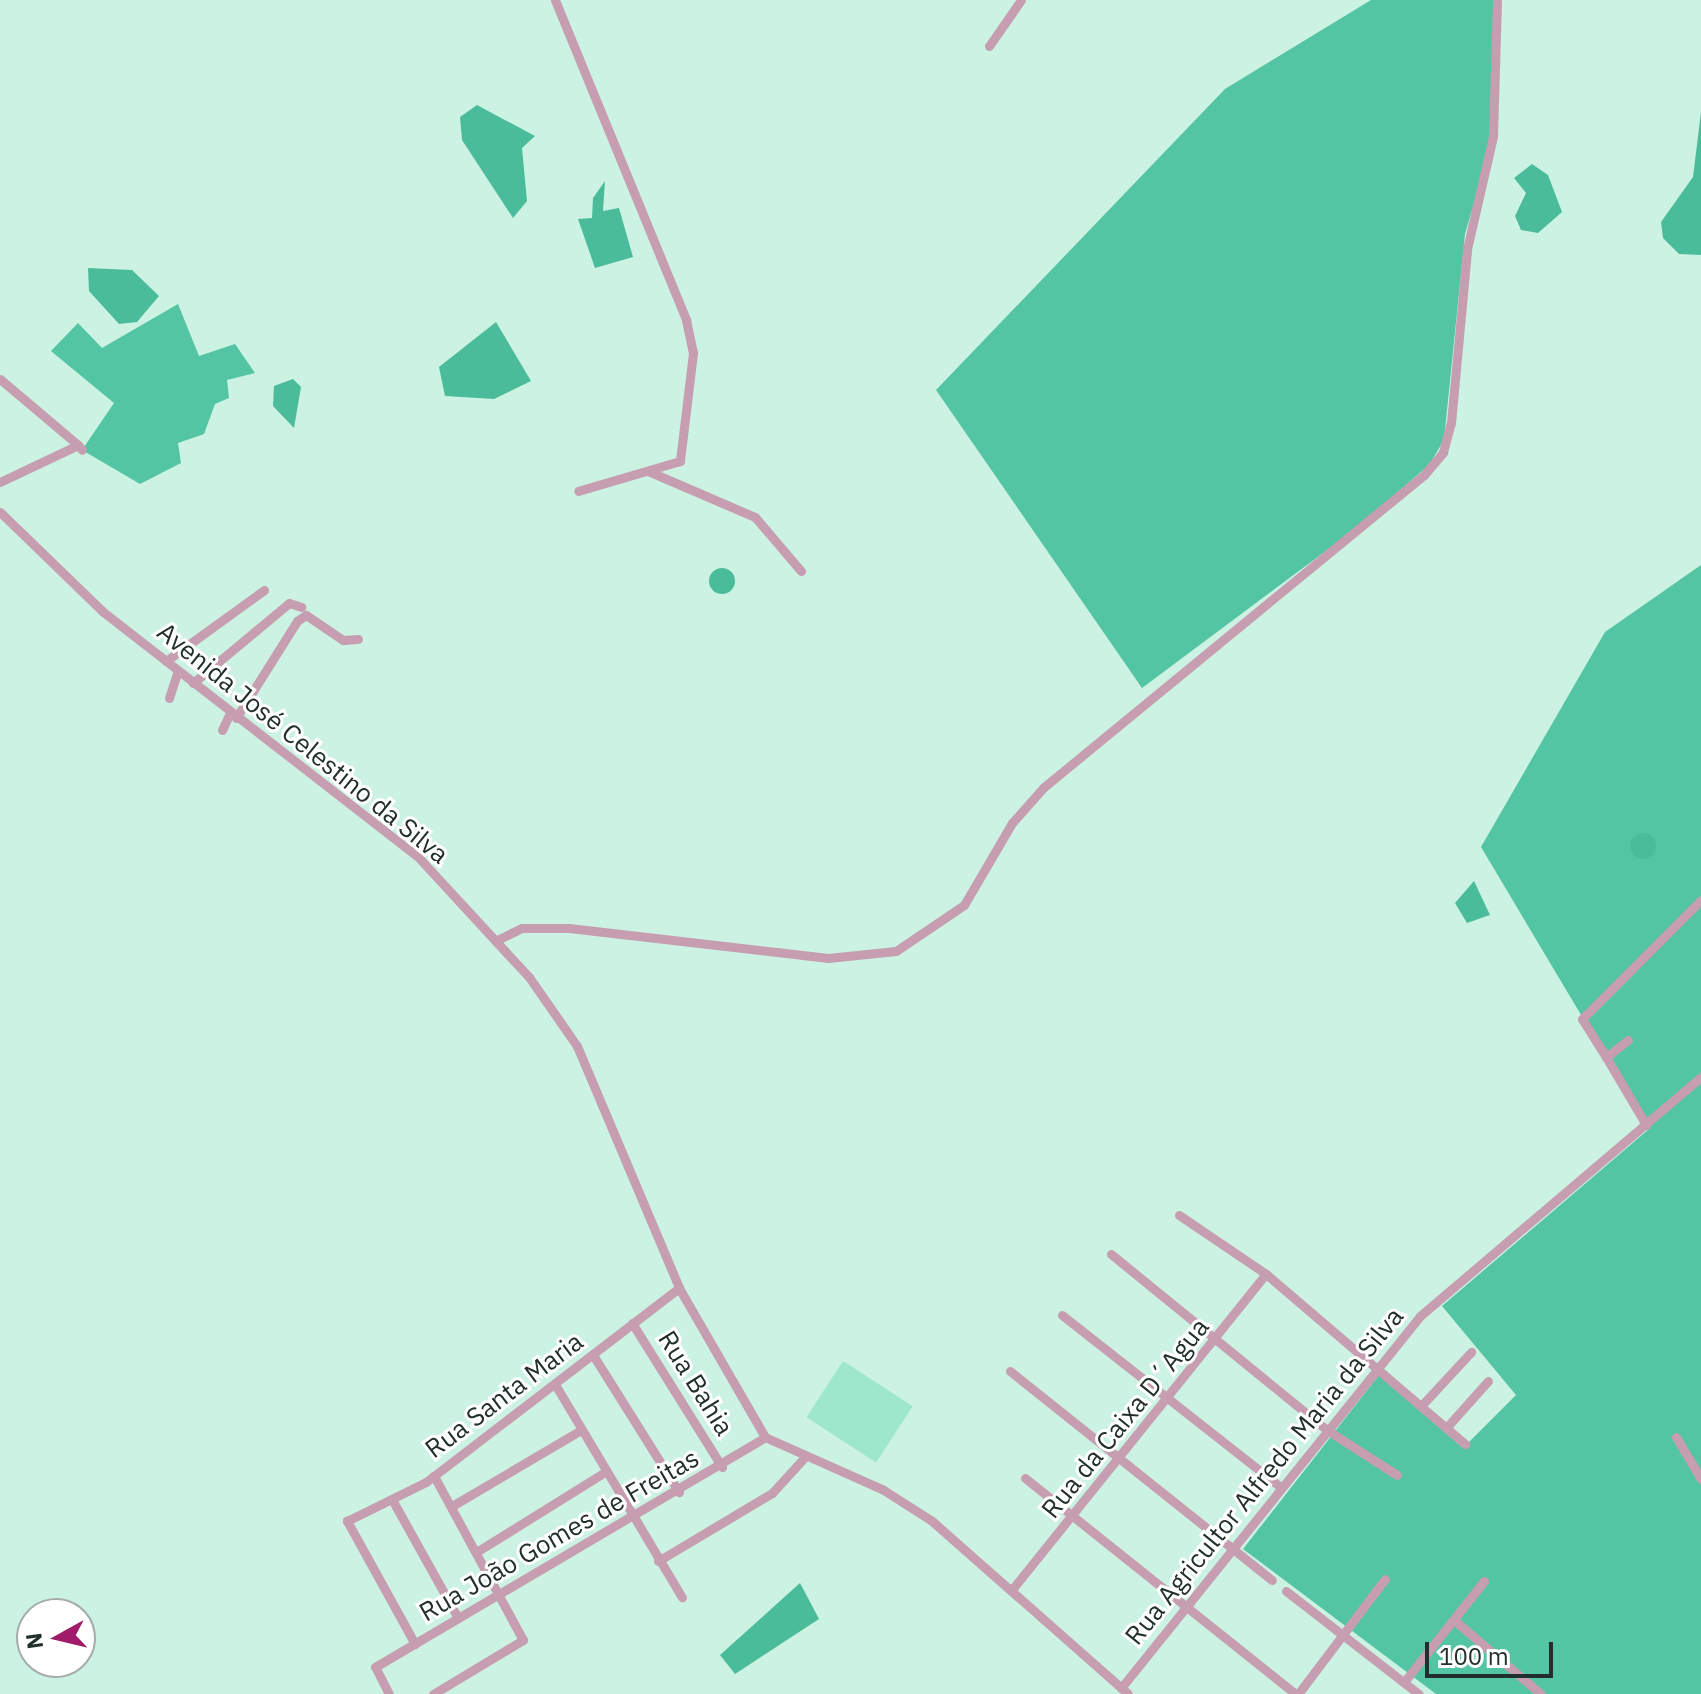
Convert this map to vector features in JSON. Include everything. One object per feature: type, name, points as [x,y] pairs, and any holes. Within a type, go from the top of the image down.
[{"type":"street","points":[[555,0],[691,336],[684,453],[677,463],[578,491]]},
{"type":"street","points":[[989,46],[1021,0]]},
{"type":"street","points":[[497,940],[517,929],[569,928],[828,958],[896,951],[964,905],[1012,823],[1044,787],[1424,475],[1443,452],[1451,423],[1467,249],[1493,136],[1497,0]]},
{"type":"street","points":[[0,379],[80,447],[0,482]]},
{"type":"street","points":[[648,471],[755,517],[801,571]]},
{"type":"street","name":"Avenida José Celestino da Silva","points":[[0,512],[232,716],[420,859],[497,940],[577,1046],[679,1288],[765,1437]]},
{"type":"street","points":[[166,661],[264,590]]},
{"type":"street","points":[[193,683],[289,603],[301,607]]},
{"type":"street","points":[[222,730],[297,621],[306,615],[343,640],[358,639]]},
{"type":"street","points":[[169,698],[178,671]]},
{"type":"street","points":[[1646,1125],[1582,1019],[1701,900]]},
{"type":"street","points":[[1606,1057],[1628,1040]]},
{"type":"street","name":"Rua Agricultor Alfredo Maria da Silva","points":[[1125,1691],[1279,1486],[1420,1316],[1701,1077]]},
{"type":"street","points":[[1179,1215],[1266,1274],[1465,1444]]},
{"type":"street","points":[[1111,1254],[1327,1430],[1397,1475]]},
{"type":"street","name":"Rua da Caixa D´Agua","points":[[1014,1587],[1219,1340],[1266,1274]]},
{"type":"street","name":"Rua Santa Maria","points":[[415,1644],[347,1521],[394,1503],[434,1476],[556,1386],[679,1288]]},
{"type":"street","points":[[1062,1315],[1279,1486]]},
{"type":"street","name":"Rua Bahia","points":[[632,1323],[722,1467]]},
{"type":"street","points":[[1421,1406],[1471,1352]]},
{"type":"street","points":[[593,1355],[679,1492]]},
{"type":"street","points":[[1010,1371],[1272,1580]]},
{"type":"street","points":[[1446,1428],[1488,1381]]},
{"type":"street","points":[[556,1386],[631,1519],[682,1597]]},
{"type":"street","points":[[452,1506],[581,1430]]},
{"type":"street","points":[[765,1437],[911,1506],[1014,1587],[1125,1691]]},
{"type":"street","name":"Rua João Gomes de Freitas","points":[[389,1694],[376,1668],[722,1467],[765,1437]]},
{"type":"street","points":[[1676,1437],[1701,1479]]},
{"type":"street","points":[[658,1561],[772,1493],[804,1458]]},
{"type":"street","points":[[478,1551],[605,1472]]},
{"type":"street","points":[[433,1694],[523,1640],[478,1551],[434,1476]]},
{"type":"street","points":[[1025,1478],[1072,1519],[1297,1694],[1385,1579]]},
{"type":"street","points":[[394,1503],[458,1618]]},
{"type":"street","points":[[1404,1682],[1484,1581]]},
{"type":"street","points":[[1286,1591],[1419,1694]]},
{"type":"street","points":[[1454,1620],[1541,1694]]},
{"type":"shaded area","points":[[1371,0],[1494,0],[1500,15],[1492,142],[1465,234],[1444,440],[1429,465],[1354,530],[1142,688],[936,390],[1225,89]]},
{"type":"shaded area","points":[[477,105],[535,136],[522,148],[527,201],[513,218],[462,140],[460,117]]},
{"type":"shaded area","points":[[1701,112],[1701,255],[1679,254],[1663,238],[1661,222],[1693,177]]},
{"type":"shaded area","points":[[1532,164],[1548,175],[1562,212],[1538,233],[1521,230],[1515,216],[1526,193],[1514,178]]},
{"type":"shaded area","points":[[605,181],[603,211],[619,208],[633,257],[595,268],[578,219],[592,218],[593,198]]},
{"type":"shaded area","points":[[88,268],[132,270],[159,296],[137,322],[119,324],[89,291]]},
{"type":"shaded area","points":[[178,304],[199,356],[235,344],[255,373],[227,380],[229,398],[215,404],[204,434],[178,443],[181,463],[140,484],[82,450],[114,403],[51,351],[78,323],[102,348]]},
{"type":"shaded area","points":[[496,322],[531,381],[494,399],[445,396],[439,367]]},
{"type":"shaded area","points":[[293,379],[301,387],[294,428],[273,406],[274,386]]},
{"type":"shaded area","points":[[1701,565],[1701,1694],[1436,1694],[1243,1549],[1379,1375],[1463,1448],[1516,1395],[1442,1306],[1649,1129],[1481,847],[1605,632]]},
{"type":"shaded area","points":[[722,568],[731,572],[735,581],[731,590],[722,594],[713,590],[709,581],[713,572]]},
{"type":"shaded area","points":[[1643,833],[1652,837],[1656,846],[1652,855],[1643,859],[1634,855],[1630,846],[1634,837]]},
{"type":"shaded area","points":[[1474,881],[1490,915],[1467,923],[1455,903]]},
{"type":"shaded area","points":[[843,1361],[913,1406],[876,1462],[807,1417]]},
{"type":"shaded area","points":[[800,1583],[819,1619],[735,1674],[720,1655]]}]
